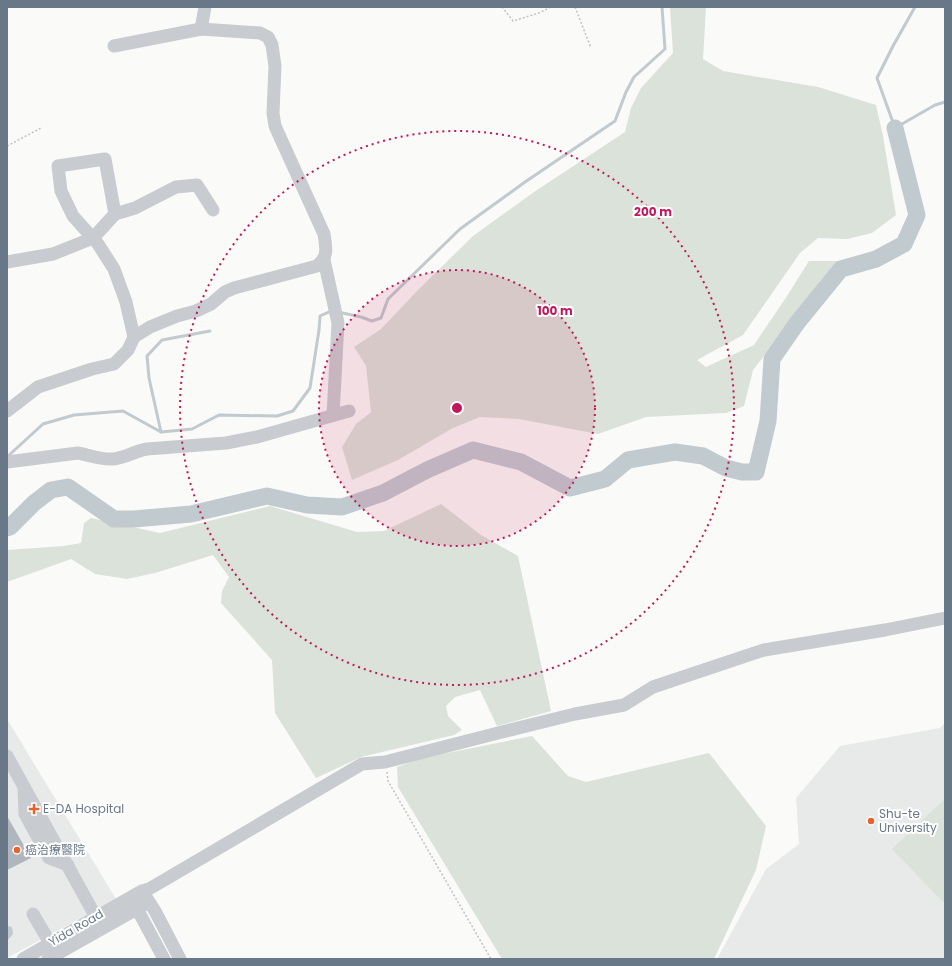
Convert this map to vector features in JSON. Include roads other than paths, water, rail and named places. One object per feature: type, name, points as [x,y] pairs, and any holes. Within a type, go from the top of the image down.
[{"type":"street","points":[[201,29],[205,7]]},
{"type":"street","points":[[114,46],[201,29],[260,33],[268,37],[272,45],[274,66],[273,113],[275,126],[324,234],[327,250],[324,260],[338,323],[333,415]]},
{"type":"street","points":[[115,214],[104,159],[58,166],[61,191],[74,216],[98,244],[114,269],[126,302],[134,337]]},
{"type":"street","points":[[7,262],[53,254],[93,238],[115,214],[136,208],[176,187],[197,185],[213,210]]},
{"type":"street","points":[[7,411],[38,387],[92,369],[114,364],[128,350],[134,337],[150,327],[211,304],[225,292],[234,288],[308,269],[317,266],[324,260]]},
{"type":"street","points":[[7,462],[78,453],[113,459],[147,449],[219,443],[257,437],[349,411]]},
{"type":"street","name":"Yida Road","points":[[48,959],[99,923],[146,896],[156,885],[362,764],[385,762],[576,714],[624,705],[653,687],[764,650],[885,630],[945,618]]},
{"type":"street","points":[[7,756],[99,923]]},
{"type":"street","points":[[146,896],[180,959]]},
{"type":"street","points":[[133,903],[164,959]]},
{"type":"street","points":[[33,914],[50,943]]},
{"type":"street","name":"Yida Road","points":[[23,959],[50,943],[99,923]]},
{"type":"waterway","points":[[338,312],[372,321],[381,318],[388,299],[460,229],[525,182],[615,121],[626,92],[634,77],[665,49],[662,7]]},
{"type":"waterway","points":[[915,7],[877,78],[895,128],[935,105],[945,102]]},
{"type":"waterway","points":[[7,528],[10,527],[34,503],[51,490],[68,487],[114,519],[134,519],[191,514],[267,496],[307,505],[342,507],[383,493],[427,470],[473,450],[521,462],[570,488],[605,479],[628,460],[675,452],[703,456],[726,468],[742,472],[756,472],[768,421],[772,359],[797,323],[841,269],[876,259],[904,244],[917,215],[895,128]]},
{"type":"waterway","points":[[7,457],[43,424],[74,415],[123,411],[161,432],[192,429],[219,415],[277,416],[293,411],[310,388],[320,316],[331,311]]},
{"type":"waterway","points":[[161,432],[149,378],[147,356],[162,340],[210,331]]},
{"type":"place","name":"E-DA Hospital","points":[[34,809]]},
{"type":"place","name":"Shu-te University","points":[[871,821]]},
{"type":"place","name":"癌治療醫院","points":[[17,850]]}]
